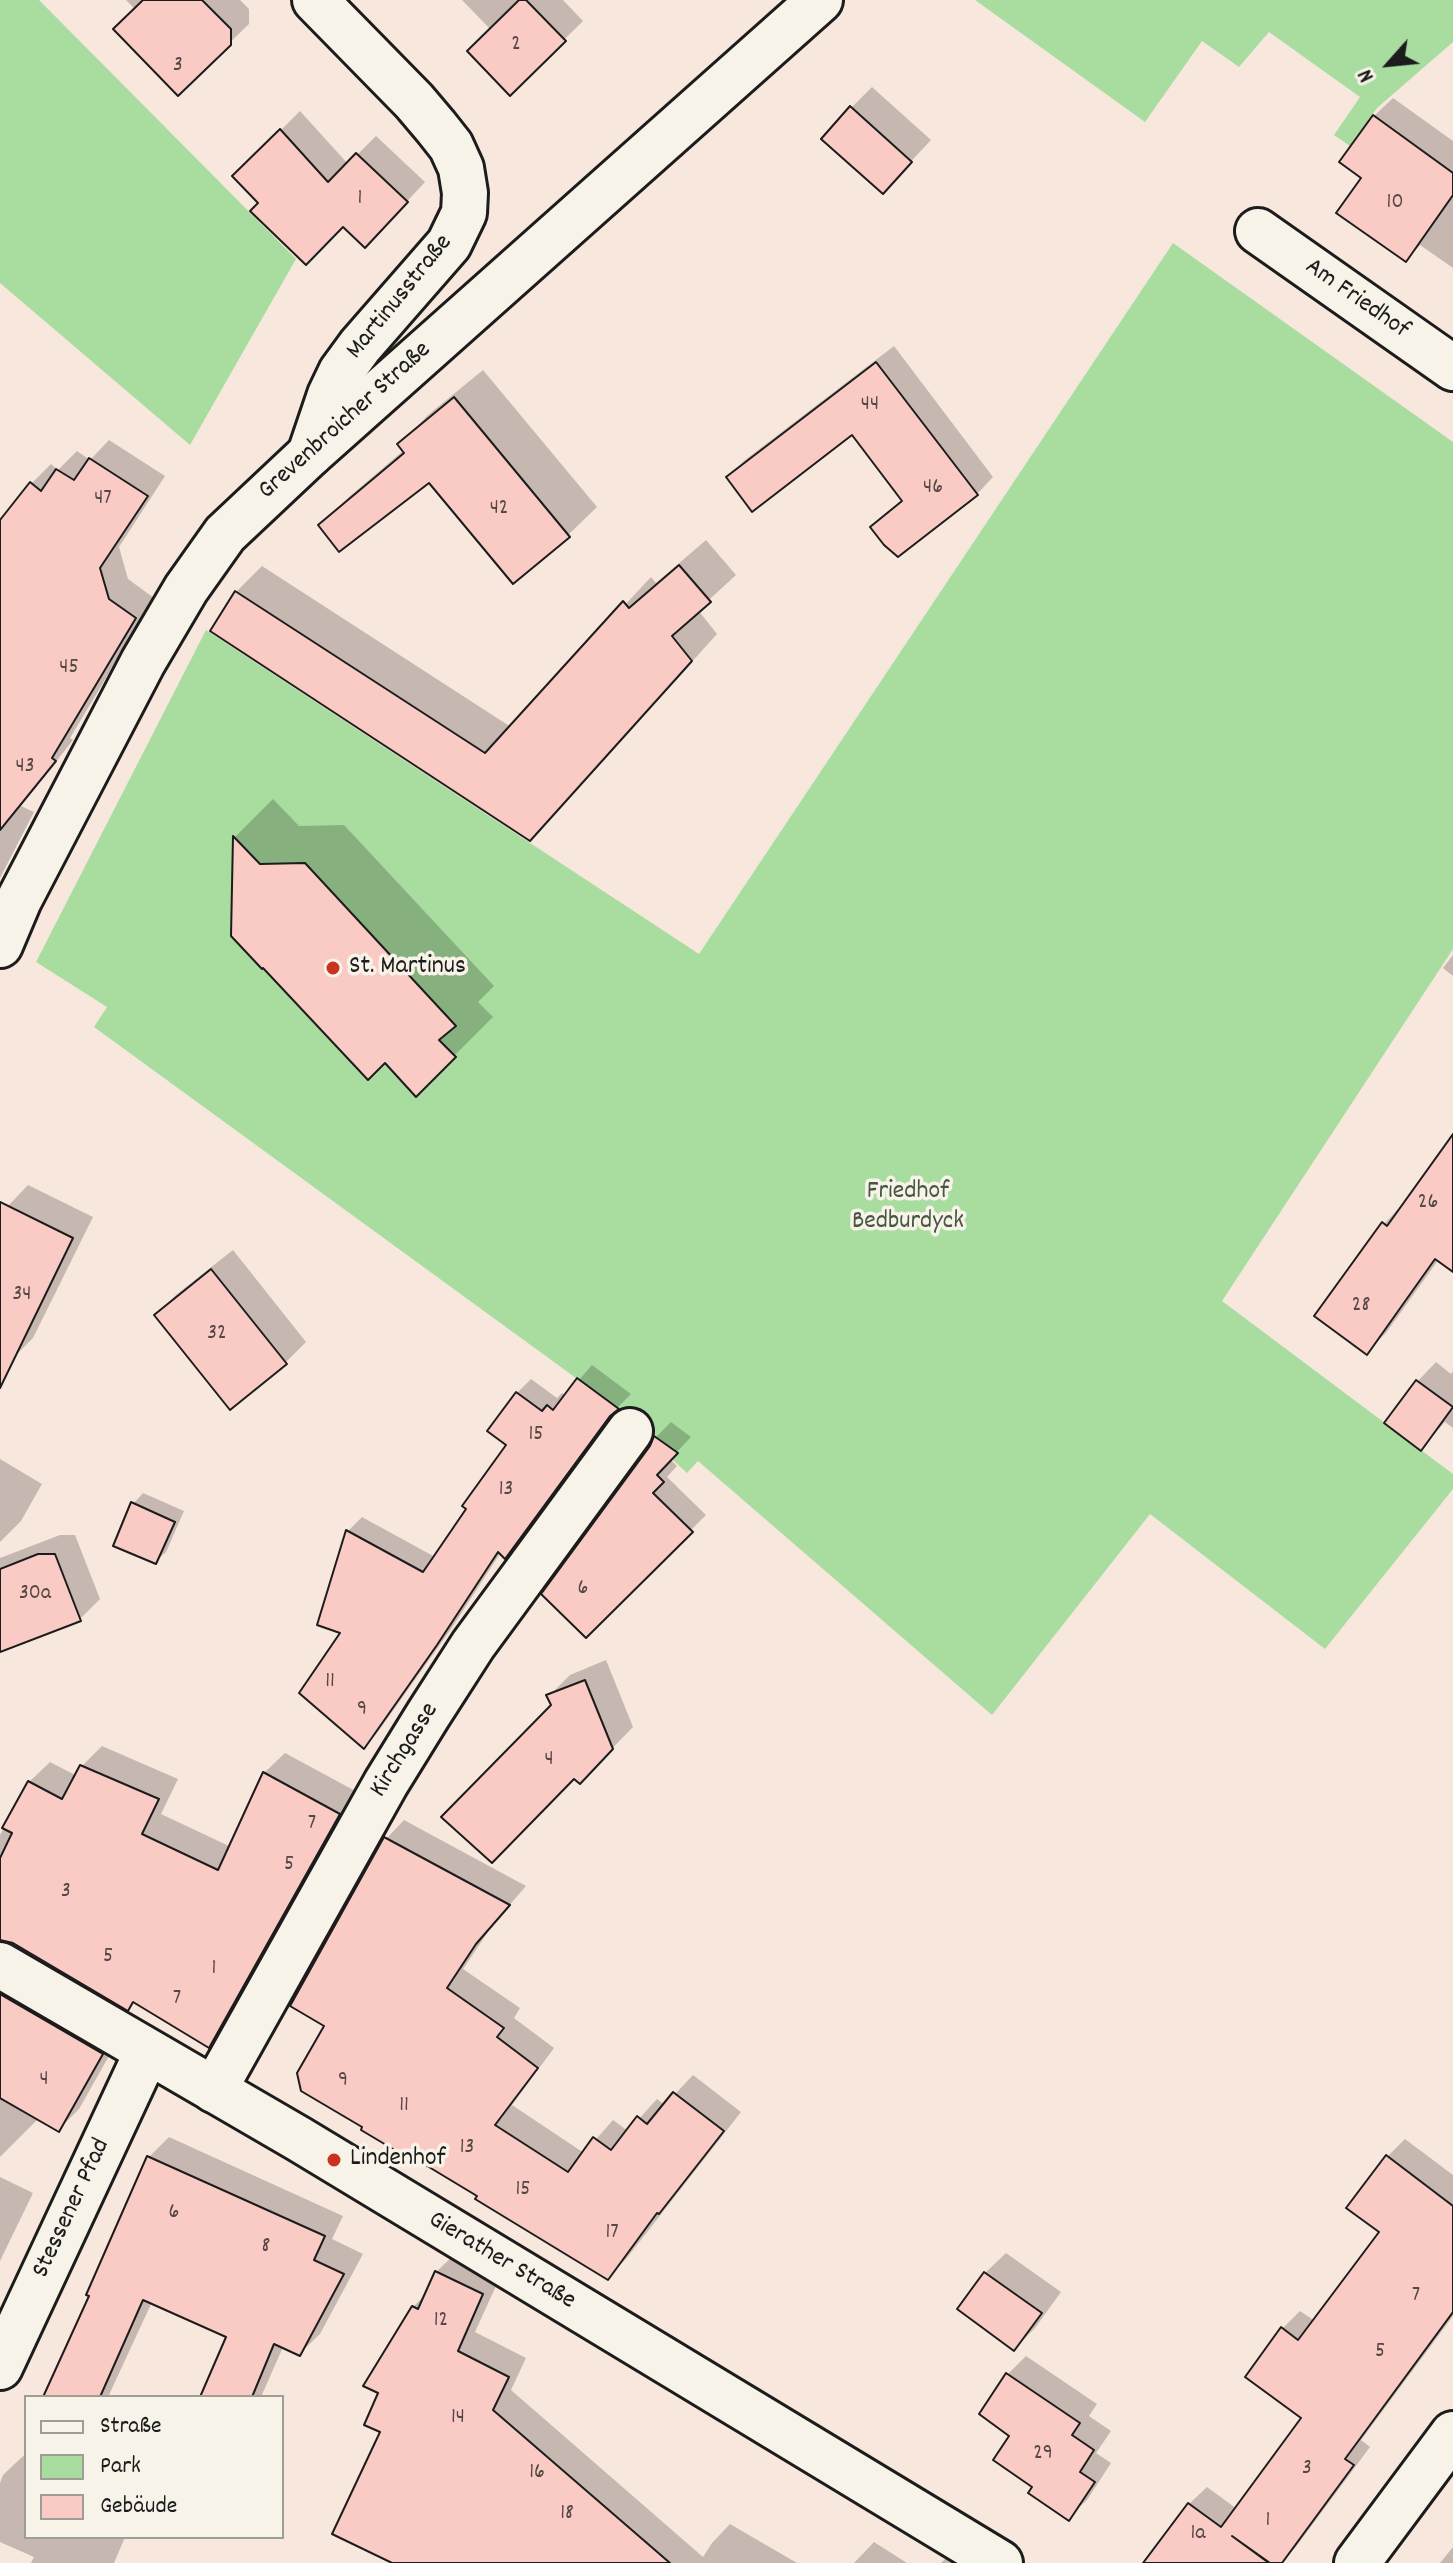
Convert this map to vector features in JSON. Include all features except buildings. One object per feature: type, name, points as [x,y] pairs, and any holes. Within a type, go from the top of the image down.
[{"type":"street","name":"Martinusstraße","points":[[310,454],[341,372],[449,244],[464,213],[465,193],[461,168],[451,146],[398,83],[315,0]]},
{"type":"street","name":"Grevenbroicher Straße","points":[[0,945],[19,900],[143,662],[186,589],[225,534],[310,454],[820,0]]},
{"type":"street","name":"Am Friedhof","points":[[1258,231],[1453,368]]},
{"type":"street","name":"Kirchgasse","points":[[214,2090],[378,1796],[428,1715],[473,1645],[630,1431]]},
{"type":"street","name":"Gierather Straße","points":[[0,1965],[299,2139],[1000,2563]]},
{"type":"street","name":"Stessener Pfad","points":[[0,2367],[147,2052]]},
{"type":"street","points":[[1357,2563],[1453,2434]]},
{"type":"green space","points":[[0,0],[39,0],[296,259],[190,445],[0,283]]},
{"type":"green space","points":[[975,0],[1453,0],[1453,42],[1377,108],[1350,146],[1334,135],[1360,97],[1269,32],[1239,67],[1202,41],[1145,122]]},
{"type":"green space","name":"Friedhof Bedburdyck","points":[[1173,243],[1453,442],[1453,949],[1222,1301],[1453,1474],[1453,1489],[1325,1649],[1150,1514],[992,1715],[698,1461],[687,1473],[613,1405],[94,1027],[107,1007],[36,962],[206,630],[699,954]]},
{"type":"place","name":"St. Martinus","points":[[333,968]]},
{"type":"place","name":"Lindenhof","points":[[334,2160]]}]
